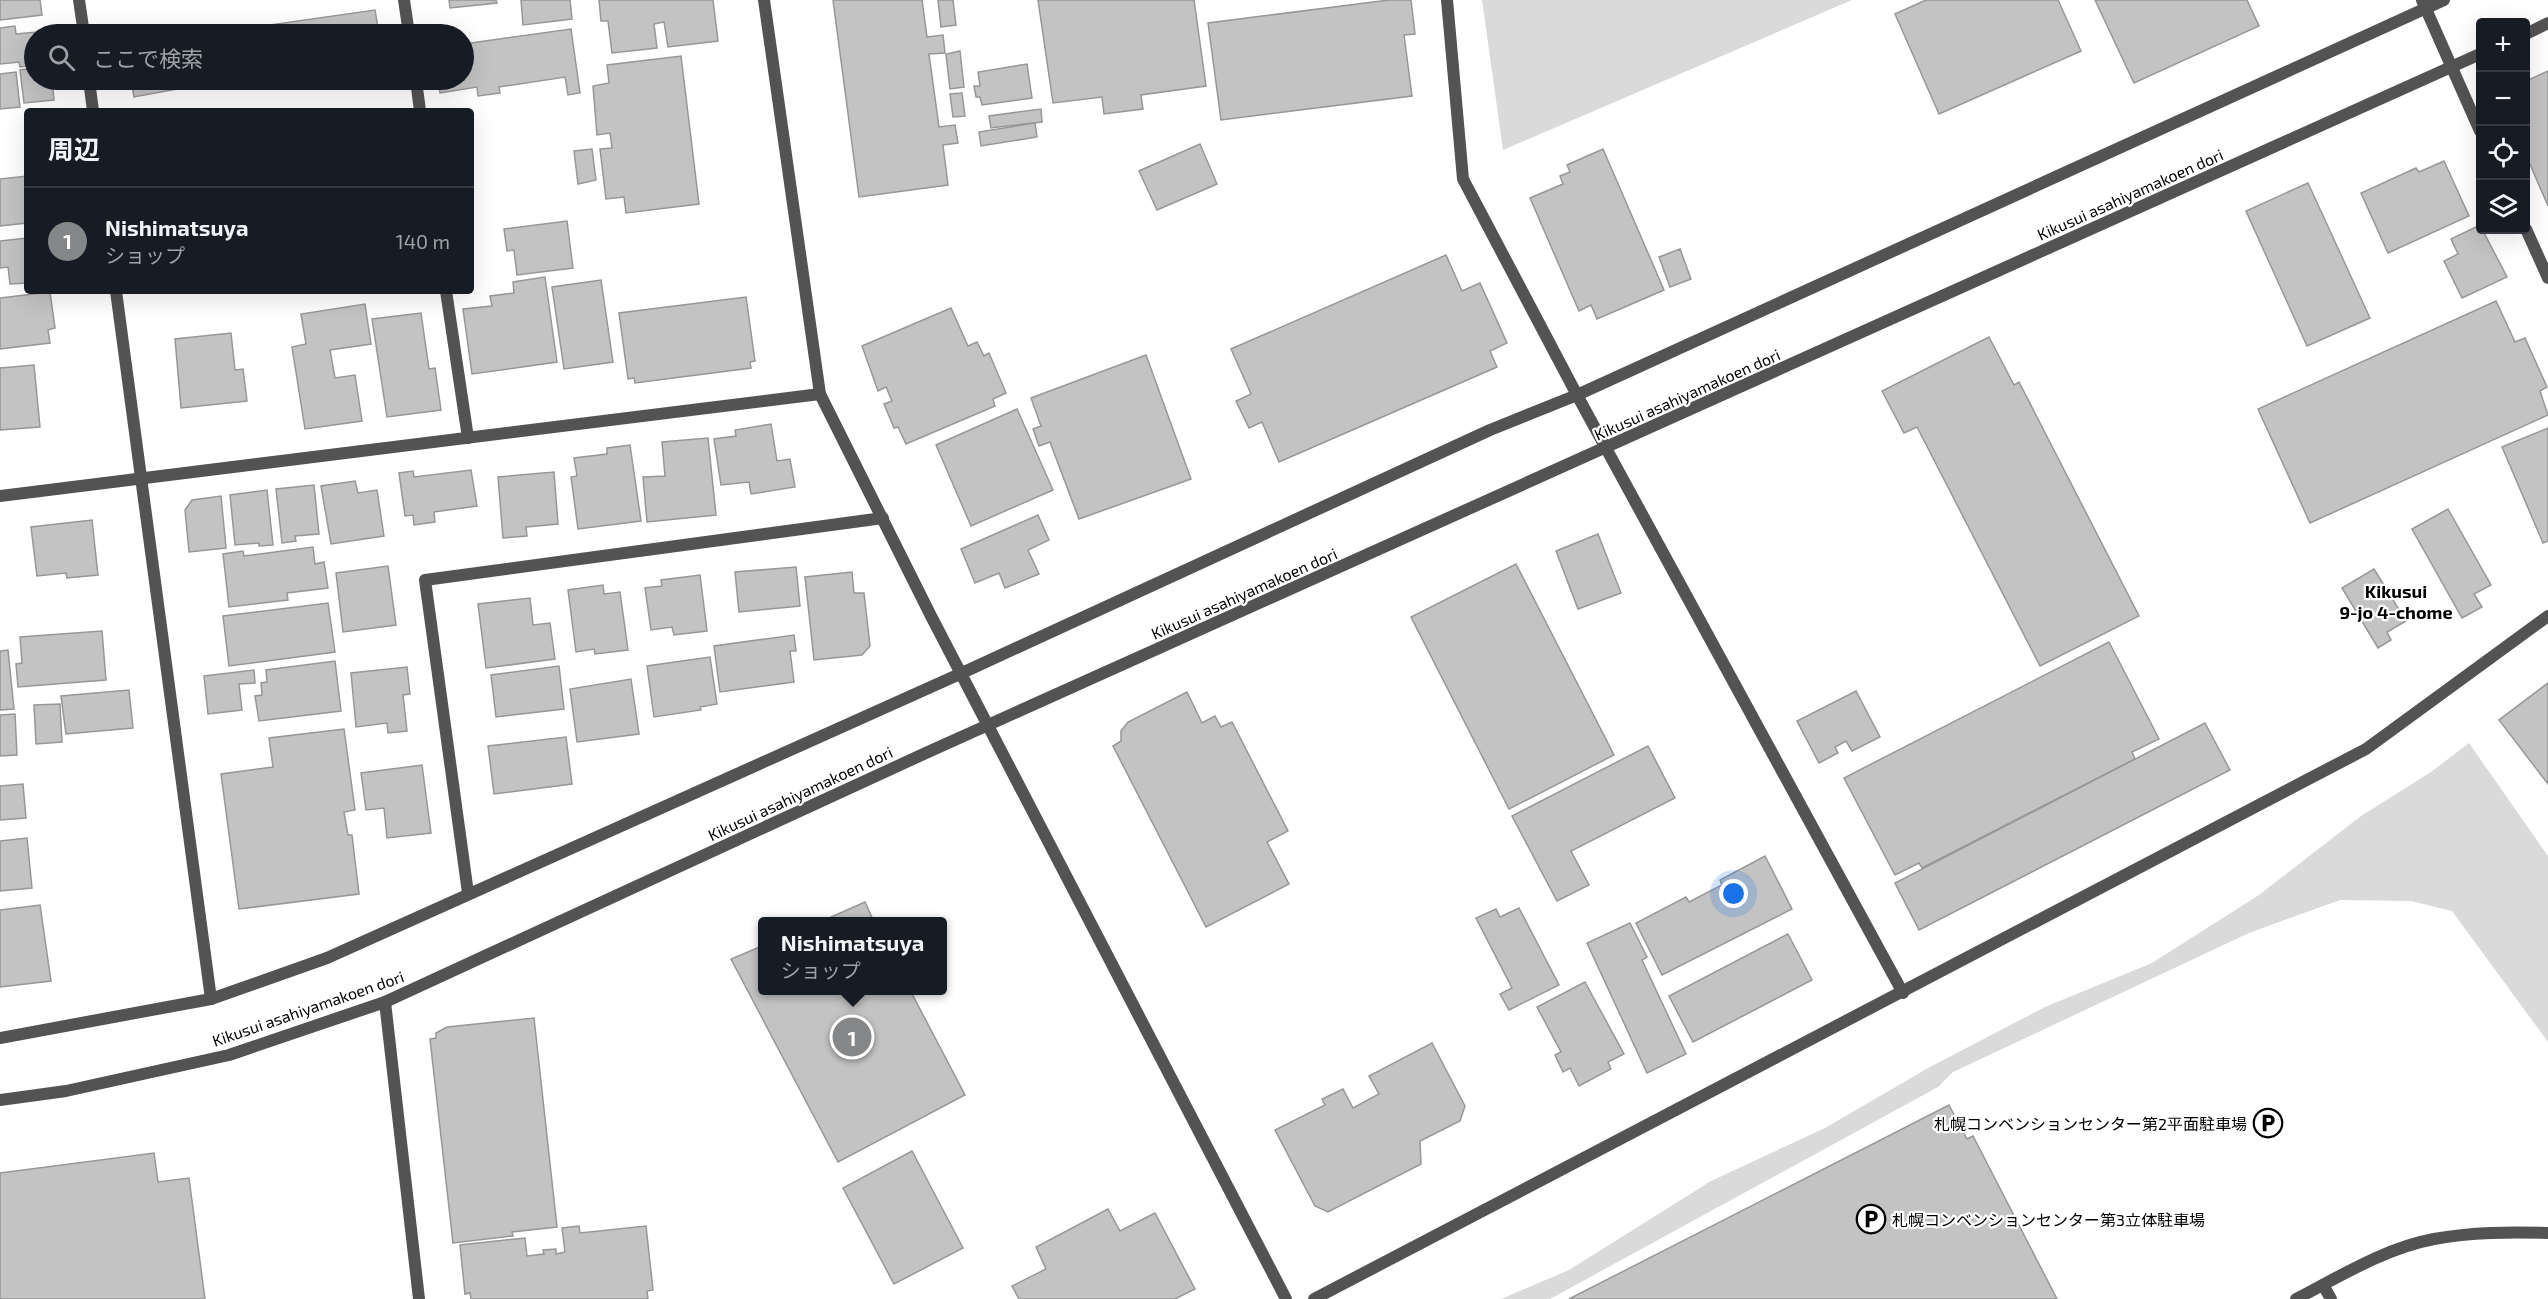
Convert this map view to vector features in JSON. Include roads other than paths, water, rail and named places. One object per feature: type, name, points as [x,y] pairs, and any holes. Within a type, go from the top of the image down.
[{"type":"street","points":[[79,0],[83,24]]},
{"type":"street","points":[[404,0],[408,24]]},
{"type":"street","points":[[764,0],[820,394],[962,674],[1286,1299]]},
{"type":"street","points":[[1447,0],[1463,179],[1577,395],[1903,993]]},
{"type":"street","points":[[0,1038],[211,999],[327,958],[962,674],[1490,430],[1577,395],[2424,4],[2444,0]]},
{"type":"street","points":[[2424,4],[2479,126]]},
{"type":"street","points":[[2530,32],[2548,23]]},
{"type":"street","name":"Kikusui asahiyamakoen dori","points":[[0,1100],[66,1091],[229,1055],[386,1002],[989,726],[2476,56]]},
{"type":"street","points":[[90,90],[93,108]]},
{"type":"street","points":[[417,90],[420,108]]},
{"type":"street","points":[[2528,234],[2548,278]]},
{"type":"street","points":[[116,294],[139,478],[211,999]]},
{"type":"street","points":[[446,294],[468,438]]},
{"type":"street","points":[[0,496],[820,394]]},
{"type":"street","points":[[468,893],[425,580],[883,518]]},
{"type":"street","points":[[1314,1299],[2366,749],[2548,616]]},
{"type":"street","points":[[386,1002],[419,1299]]},
{"type":"street","points":[[2296,1299],[2376,1258],[2432,1239],[2488,1232],[2548,1233]]},
{"type":"street","points":[[2324,1285],[2331,1299]]},
{"type":"place","name":"Nishimatsuya","points":[[852,1037]]},
{"type":"place","name":"札幌コンベンションセンター第2平面駐車場","points":[[2268,1123]]},
{"type":"place","name":"札幌コンベンションセンター第3立体駐車場","points":[[1871,1219]]},
{"type":"district","name":"Kikusui 9-jo 4-chome","points":[[2396,601]]}]
